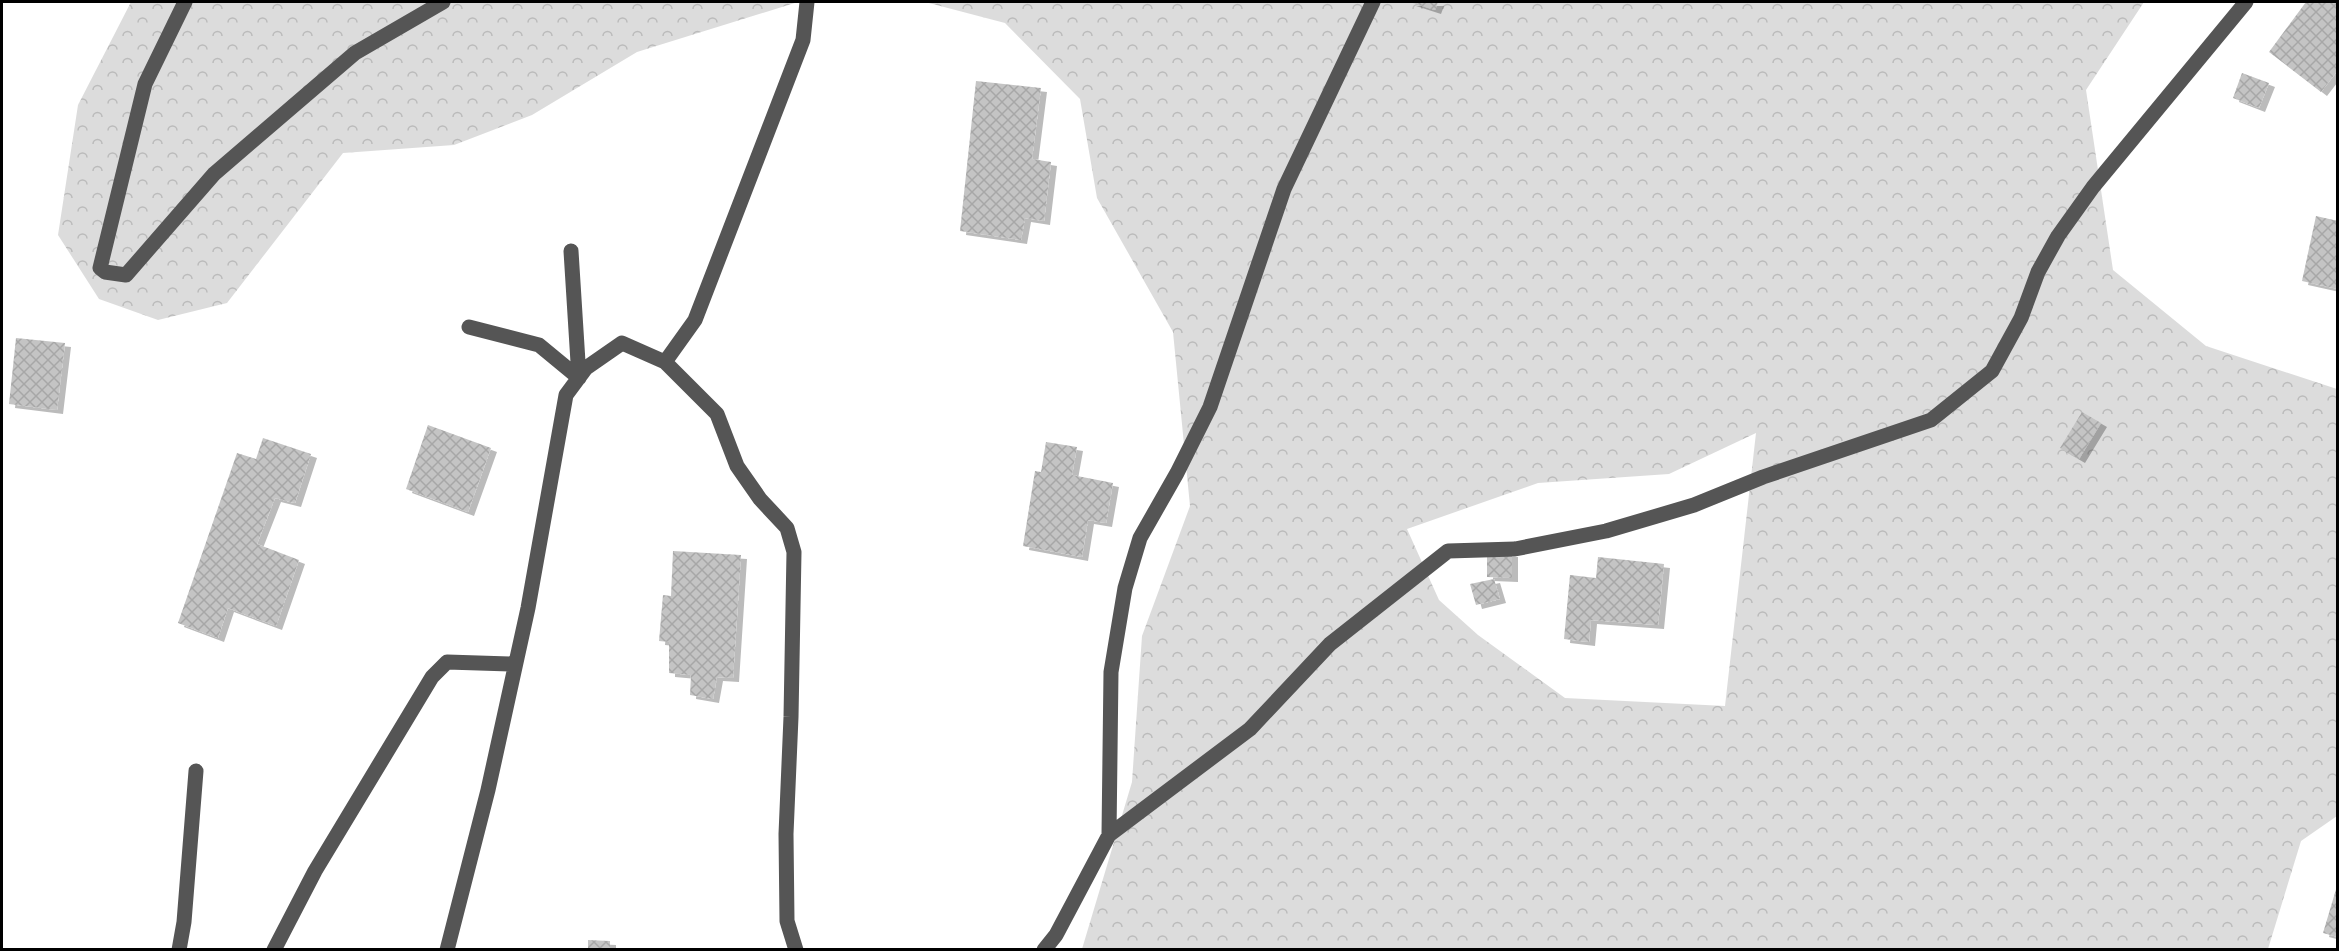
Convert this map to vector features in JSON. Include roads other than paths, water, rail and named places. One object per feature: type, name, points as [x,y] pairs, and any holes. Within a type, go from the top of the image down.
[{"type":"street","points":[[185,2],[145,84],[100,268],[105,272],[126,275],[214,174],[355,52],[443,2]]},
{"type":"street","points":[[665,362],[695,320],[803,40],[807,2]]},
{"type":"street","points":[[1109,835],[1111,672],[1125,588],[1140,538],[1177,473],[1210,407],[1284,189],[1373,2]]},
{"type":"street","points":[[1044,950],[1056,935],[1109,835],[1250,729],[1330,645],[1448,550],[1515,549],[1606,531],[1694,505],[1762,477],[1931,420],[1992,371],[2021,318],[2038,272],[2058,236],[2093,187],[2246,2]]},
{"type":"street","points":[[571,251],[579,378]]},
{"type":"street","points":[[469,327],[539,345],[579,378]]},
{"type":"street","points":[[447,950],[488,790],[528,608],[566,395],[586,368],[622,343],[665,362],[717,414],[737,466],[760,499],[787,528],[794,552],[786,834],[787,921],[796,950]]},
{"type":"street","points":[[274,950],[315,871],[432,677],[447,662],[514,664]]},
{"type":"street","points":[[179,950],[184,922],[196,771]]}]
